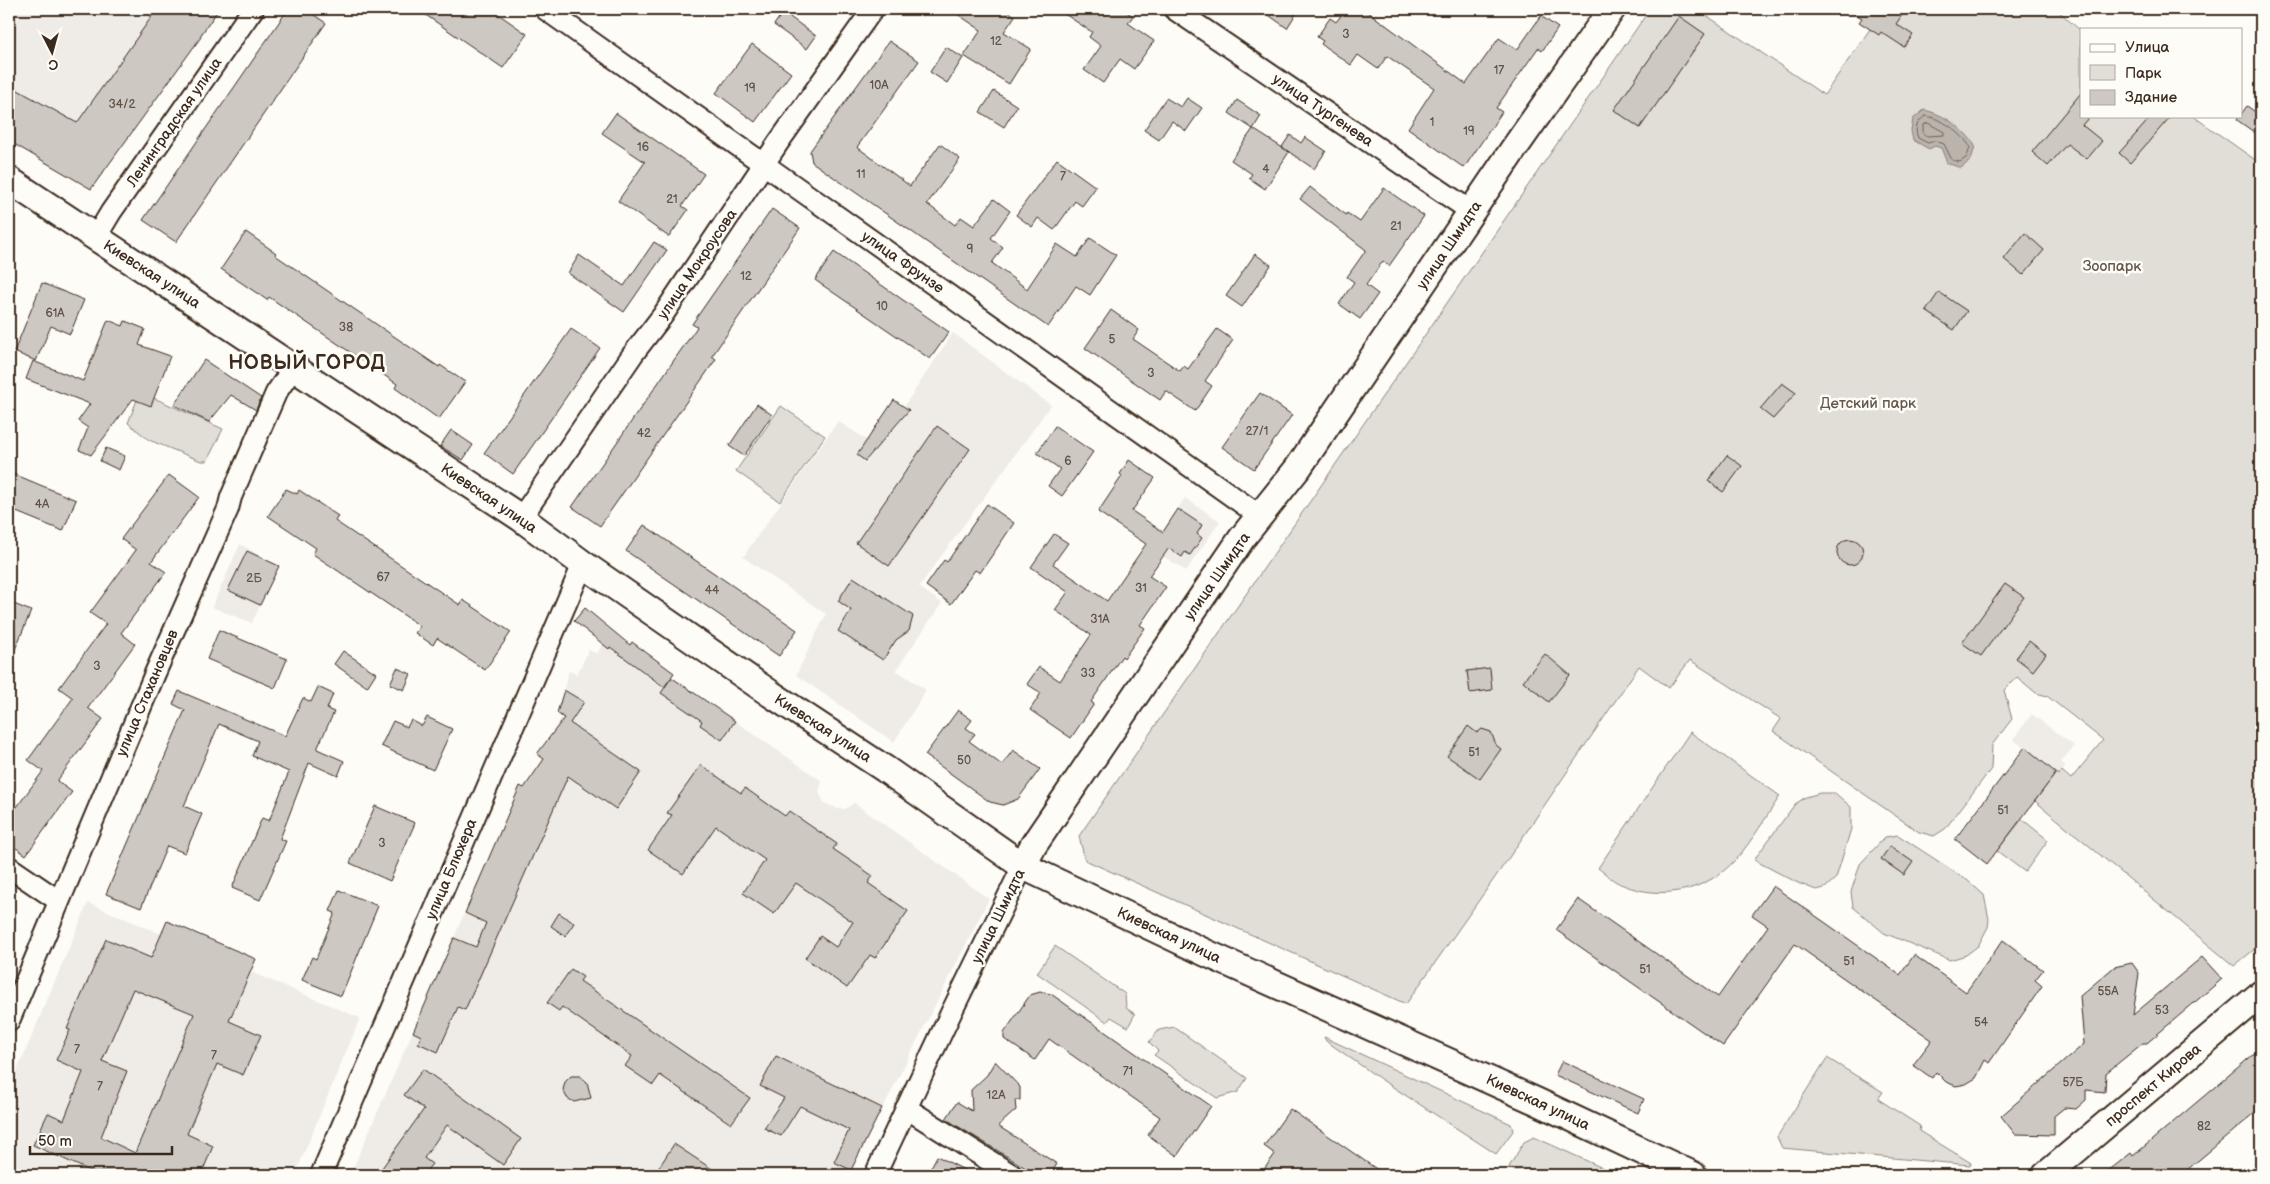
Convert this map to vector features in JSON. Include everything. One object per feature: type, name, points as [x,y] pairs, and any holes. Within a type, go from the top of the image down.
[{"type":"main road","name":"улица Шмидта","points":[[1023,866],[1039,838],[1242,538],[1298,468],[1612,9]]},
{"type":"main road","name":"Киевская улица","points":[[9,180],[520,518],[764,689],[885,769],[1023,866],[1693,1175]]},
{"type":"main road","name":"проспект Кирова","points":[[2046,1175],[2261,994]]},
{"type":"street","name":"Ленинградская улица","points":[[96,237],[111,212],[253,9]]},
{"type":"street","name":"улица Фрунзе","points":[[545,9],[1260,516]]},
{"type":"street","name":"улица Мокроусова","points":[[520,518],[633,354],[663,315],[764,165],[873,9]]},
{"type":"street","name":"улица Тургенева","points":[[1174,9],[1472,212]]},
{"type":"street","name":"улица Стахановцев","points":[[9,1021],[156,671],[228,509],[231,497],[276,393],[293,368]]},
{"type":"street","name":"улица Блюхера","points":[[320,1175],[584,564]]},
{"type":"street","name":"улица Шмидта","points":[[875,1175],[1023,866]]},
{"type":"street","points":[[9,867],[59,901]]},
{"type":"street","points":[[906,1108],[1012,1175]]},
{"type":"shaded area","points":[[9,9],[219,9],[201,37],[91,189],[9,141]]},
{"type":"shaded area","points":[[953,333],[1051,405],[919,587],[942,603],[896,670],[926,690],[894,742],[796,675],[826,614],[743,557],[838,421],[877,447]]},
{"type":"shaded area","points":[[1185,498],[1220,521],[1186,571],[1151,548]]},
{"type":"shaded area","points":[[240,544],[279,566],[252,623],[212,607]]},
{"type":"shaded area","points":[[603,642],[664,687],[661,693],[702,721],[700,725],[722,740],[735,721],[822,781],[819,792],[824,803],[838,809],[845,809],[854,803],[989,899],[849,1175],[350,1175],[520,786],[525,788],[544,760],[537,754],[562,718],[557,713],[569,671],[577,674],[589,650],[597,654]]},
{"type":"shaded area","points":[[2032,714],[2074,746],[2061,762],[2066,766],[2059,775],[2013,739]]},
{"type":"shaded area","points":[[88,903],[360,1018],[295,1175],[30,1175],[9,1166],[9,1090]]},
{"type":"green space","name":"Детский парк","points":[[1650,9],[1697,9],[1824,95],[1884,9],[2056,9],[2080,30],[2080,118],[2196,118],[2261,164],[2261,944],[2234,966],[2035,801],[2056,773],[2059,775],[2062,771],[2071,779],[2103,740],[2047,696],[2036,693],[2017,677],[2004,690],[2012,719],[1992,745],[1991,769],[1945,829],[1934,836],[1919,832],[1773,731],[1781,719],[1690,660],[1669,688],[1639,666],[1508,859],[1406,1004],[1085,860],[1079,836]]},
{"type":"green space","points":[[154,398],[223,429],[207,461],[201,461],[149,440],[128,423],[137,400],[151,405]]},
{"type":"green space","points":[[781,406],[825,436],[780,502],[736,471]]},
{"type":"green space","points":[[1690,732],[1780,796],[1742,852],[1725,870],[1712,879],[1698,886],[1669,892],[1638,890],[1620,884],[1598,868]]},
{"type":"green space","points":[[1820,793],[1835,793],[1851,807],[1851,829],[1836,878],[1825,888],[1816,890],[1798,883],[1754,860],[1795,804],[1806,797]]},
{"type":"green space","points":[[2022,819],[2048,840],[2025,872],[1997,851]]},
{"type":"green space","points":[[1898,835],[1967,880],[1984,895],[1989,919],[1988,927],[1978,946],[1966,955],[1950,960],[1884,933],[1853,907],[1851,892],[1860,864],[1885,837]]},
{"type":"green space","points":[[1055,946],[1125,994],[1126,1008],[1135,1014],[1128,1027],[1111,1017],[1107,1022],[1037,973]]},
{"type":"green space","points":[[1174,1027],[1247,1078],[1238,1092],[1217,1098],[1154,1055],[1158,1051],[1149,1042],[1159,1030]]},
{"type":"green space","points":[[1324,1037],[1511,1124],[1513,1131],[1496,1154],[1379,1078],[1326,1041]]},
{"type":"green space","points":[[1827,1058],[1883,1092],[1878,1099],[1920,1126],[1919,1131],[1971,1163],[1970,1165],[1782,1148],[1777,1137]]},
{"type":"green space","points":[[1534,1137],[1618,1175],[1521,1175],[1509,1167],[1524,1142]]},
{"type":"water","points":[[1924,110],[1939,115],[1953,123],[1966,134],[1975,146],[1971,160],[1961,168],[1947,163],[1941,148],[1935,146],[1929,149],[1913,140],[1911,131],[1913,119]]},
{"type":"building","points":[[157,9],[219,9],[201,37],[91,189],[9,141],[9,85],[77,123]]},
{"type":"building","points":[[288,9],[305,9],[326,23],[176,242],[143,220]]},
{"type":"building","points":[[417,9],[491,9],[527,34],[503,68]]},
{"type":"building","points":[[950,9],[1004,9],[1015,16],[1004,32],[1031,49],[1009,84],[964,56],[981,30]]},
{"type":"building","points":[[1057,9],[1122,9],[1133,16],[1128,23],[1154,41],[1134,69],[1120,59],[1103,83],[1084,70],[1101,46],[1089,37],[1092,32]]},
{"type":"building","points":[[1260,9],[1299,9],[1287,28]]},
{"type":"building","points":[[1346,9],[1364,9],[1466,84],[1499,38],[1517,50],[1541,16],[1558,28],[1542,51],[1538,48],[1496,108],[1502,112],[1464,168],[1408,128],[1434,88],[1387,56],[1378,69],[1358,55],[1351,65],[1321,44],[1323,41],[1317,37],[1330,18],[1336,22]]},
{"type":"building","points":[[1846,9],[1906,9],[1896,24],[1913,35],[1904,47],[1881,32],[1879,35],[1859,22],[1862,18]]},
{"type":"building","points":[[783,12],[816,36],[807,49],[774,25]]},
{"type":"building","points":[[1679,16],[1705,34],[1640,128],[1614,110]]},
{"type":"building","points":[[889,41],[919,61],[857,147],[910,186],[940,144],[960,159],[927,204],[955,225],[961,217],[974,226],[994,199],[1010,211],[991,238],[1003,247],[992,263],[1027,289],[1057,244],[1077,257],[1090,238],[1116,255],[1090,295],[1076,286],[1048,327],[812,162],[810,151]]},
{"type":"building","points":[[752,44],[791,73],[755,122],[716,93]]},
{"type":"building","points":[[946,47],[963,58],[947,83],[930,72]]},
{"type":"building","points":[[994,91],[1017,106],[1004,127],[980,112]]},
{"type":"building","points":[[2080,94],[2080,118],[2088,118],[2082,125],[2102,141],[2087,159],[2067,144],[2048,166],[2032,152]]},
{"type":"building","points":[[1166,98],[1181,107],[1187,98],[1202,108],[1186,131],[1172,121],[1159,140],[1144,130]]},
{"type":"building","points":[[1237,100],[1261,116],[1253,129],[1229,113]]},
{"type":"building","points":[[2247,106],[2261,116],[2261,137],[2237,120],[2242,118],[2242,113]]},
{"type":"building","points":[[616,113],[704,174],[682,206],[688,210],[669,237],[618,201],[645,162],[602,133]]},
{"type":"building","points":[[2150,118],[2169,118],[2130,163],[2119,153]]},
{"type":"building","points":[[1253,129],[1289,152],[1265,189],[1249,178],[1252,174],[1231,160]]},
{"type":"building","points":[[1290,135],[1301,143],[1305,137],[1326,151],[1314,169],[1282,147]]},
{"type":"building","points":[[1057,159],[1096,187],[1082,206],[1075,201],[1054,230],[1038,218],[1032,227],[1016,215]]},
{"type":"building","points":[[1310,187],[1346,215],[1347,213],[1360,222],[1384,188],[1424,216],[1389,266],[1383,261],[1366,285],[1378,294],[1360,319],[1339,304],[1354,282],[1347,277],[1366,250],[1300,199]]},
{"type":"building","points":[[772,209],[800,228],[712,356],[716,359],[600,526],[572,507],[697,327],[692,324]]},
{"type":"building","points":[[246,232],[276,253],[275,255],[439,367],[440,365],[465,382],[439,419],[395,388],[397,384],[269,297],[267,300],[221,269]]},
{"type":"building","points":[[2025,233],[2044,250],[2023,275],[2004,259]]},
{"type":"building","points":[[654,242],[667,250],[624,312],[568,273],[579,255],[624,286]]},
{"type":"building","points":[[834,252],[949,332],[930,359],[815,280]]},
{"type":"building","points":[[1255,254],[1271,265],[1242,307],[1226,296]]},
{"type":"building","points":[[42,283],[84,300],[70,334],[51,326],[36,361],[14,352]]},
{"type":"building","points":[[1939,292],[1967,311],[1954,330],[1926,311]]},
{"type":"building","points":[[1111,310],[1139,330],[1133,339],[1180,371],[1184,366],[1188,369],[1217,329],[1233,340],[1205,381],[1212,386],[1195,411],[1166,391],[1160,400],[1085,348]]},
{"type":"building","points":[[108,320],[123,326],[125,321],[145,329],[139,345],[170,356],[151,406],[133,399],[91,455],[79,450],[88,428],[78,421],[90,404],[26,379],[33,361],[83,381]]},
{"type":"building","points":[[571,329],[600,348],[513,474],[484,453]]},
{"type":"building","points":[[204,360],[261,398],[256,410],[231,395],[209,422],[174,405]]},
{"type":"building","points":[[1782,383],[1796,393],[1773,419],[1760,409]]},
{"type":"building","points":[[1260,393],[1292,415],[1254,469],[1222,447]]},
{"type":"building","points":[[894,400],[909,410],[865,461],[857,455]]},
{"type":"building","points":[[757,404],[772,415],[744,456],[729,446]]},
{"type":"building","points":[[937,426],[970,449],[889,566],[856,543]]},
{"type":"building","points":[[1055,426],[1093,452],[1062,496],[1048,486],[1060,469],[1037,453]]},
{"type":"building","points":[[451,430],[473,445],[463,460],[440,446]]},
{"type":"building","points":[[106,448],[125,456],[119,470],[100,461]]},
{"type":"building","points":[[1727,455],[1742,466],[1723,492],[1708,481]]},
{"type":"building","points":[[1129,460],[1155,478],[1132,511],[1163,532],[1178,509],[1202,525],[1197,534],[1202,538],[1190,555],[1185,552],[1182,557],[1169,548],[1149,576],[1166,587],[1140,625],[1145,628],[1124,658],[1122,656],[1091,702],[1094,704],[1071,738],[1030,710],[1041,693],[1027,684],[1039,667],[1060,681],[1091,635],[1055,610],[1068,592],[1031,567],[1054,534],[1068,543],[1053,564],[1107,601],[1146,544],[1098,512],[1122,476],[1120,474]]},
{"type":"building","points":[[9,472],[76,500],[63,531],[9,509]]},
{"type":"building","points":[[169,475],[199,497],[151,562],[166,572],[121,633],[135,644],[88,708],[103,719],[57,781],[72,792],[26,855],[9,843],[9,818],[43,771],[28,760],[73,698],[59,688],[106,624],[90,613],[136,550],[121,539]]},
{"type":"building","points":[[286,489],[297,494],[299,490],[338,516],[335,521],[460,605],[463,600],[511,632],[485,670],[437,638],[433,645],[415,633],[420,626],[313,554],[316,548],[268,516]]},
{"type":"building","points":[[987,504],[1014,523],[980,573],[975,570],[951,604],[926,586],[944,560],[947,562]]},
{"type":"building","points":[[644,525],[797,630],[779,656],[626,551]]},
{"type":"building","points":[[1850,539],[1859,543],[1863,552],[1859,561],[1850,565],[1841,561],[1837,552],[1841,543]]},
{"type":"building","points":[[247,551],[279,566],[260,605],[228,590]]},
{"type":"building","points":[[853,577],[913,616],[909,631],[896,640],[883,660],[838,631],[851,610],[838,601]]},
{"type":"building","points":[[2005,584],[2024,597],[1981,656],[1962,643]]},
{"type":"building","points":[[9,602],[31,611],[9,664]]},
{"type":"building","points":[[585,608],[630,645],[632,642],[674,673],[671,677],[735,721],[722,740],[700,725],[702,721],[661,693],[671,678],[664,687],[610,647],[609,649],[574,621]]},
{"type":"building","points":[[219,630],[287,659],[275,688],[207,659]]},
{"type":"building","points":[[2029,641],[2046,654],[2033,671],[2016,658]]},
{"type":"building","points":[[343,651],[376,673],[367,687],[334,664]]},
{"type":"building","points":[[1545,654],[1570,675],[1549,702],[1523,681]]},
{"type":"building","points":[[397,668],[411,674],[404,690],[390,684]]},
{"type":"building","points":[[1490,668],[1492,690],[1470,693],[1467,671]]},
{"type":"building","points":[[318,687],[333,694],[327,709],[334,712],[317,749],[344,761],[338,776],[309,763],[280,839],[286,841],[260,900],[232,888],[262,818],[269,821],[289,772],[252,756],[258,741],[219,724],[184,806],[202,814],[185,853],[167,846],[141,908],[106,894],[185,710],[173,704],[179,691],[285,736],[303,698],[311,702]]},
{"type":"building","points":[[564,690],[584,702],[570,723],[641,772],[616,809],[568,776],[465,1010],[458,1007],[438,1052],[418,1043],[421,1036],[413,1032],[454,938],[476,947],[486,923],[465,913],[520,786],[524,788],[544,759],[537,754],[564,718],[557,713]]},
{"type":"building","points":[[958,710],[972,720],[966,728],[975,734],[969,741],[1002,765],[1013,750],[1040,769],[1018,799],[1003,805],[990,802],[925,755]]},
{"type":"building","points":[[427,717],[452,729],[433,770],[381,746],[393,721],[407,727],[411,720],[422,726]]},
{"type":"building","points":[[1468,726],[1477,733],[1482,729],[1491,732],[1496,745],[1501,749],[1480,779],[1447,756]]},
{"type":"building","points":[[2025,747],[2056,773],[1987,864],[1955,839]]},
{"type":"building","points":[[701,765],[741,793],[745,788],[785,816],[789,811],[837,844],[833,849],[873,876],[868,883],[908,911],[875,958],[870,955],[847,988],[805,958],[820,936],[836,947],[853,922],[796,883],[774,914],[743,893],[765,860],[716,826],[683,874],[648,850],[672,815],[667,813]]},
{"type":"building","points":[[375,806],[415,823],[390,881],[350,863]]},
{"type":"building","points":[[1890,846],[1913,862],[1904,875],[1881,859]]},
{"type":"building","points":[[1773,886],[1900,975],[1914,955],[1966,992],[2003,940],[2043,970],[2035,980],[2042,986],[1989,1063],[1985,1060],[1976,1078],[1966,1084],[1956,1086],[1946,1082],[1936,1072],[1932,1078],[1913,1065],[1932,1040],[1795,944],[1723,1046],[1556,930],[1578,899],[1718,997],[1768,926],[1752,915]]},
{"type":"building","points":[[339,890],[378,906],[341,996],[302,980],[312,957],[316,959],[335,913],[330,911]]},
{"type":"building","points":[[559,913],[574,923],[565,936],[551,926]]},
{"type":"building","points":[[167,921],[256,959],[229,1021],[261,1035],[243,1075],[217,1064],[187,1134],[213,1146],[201,1175],[99,1175],[33,1145],[48,1113],[64,1120],[83,1072],[56,1060],[70,1030],[67,1029],[106,939],[151,958]],"holes":[[[133,989],[194,1014],[135,1153],[101,1137],[127,1071],[102,1061]]]},
{"type":"building","points":[[2202,957],[2222,979],[2147,1043],[2143,1043],[2106,1073],[2105,1092],[2086,1090],[2086,1100],[2076,1109],[2064,1108],[2054,1116],[2054,1135],[2015,1134],[2001,1116],[2084,1044],[2080,996],[2114,967],[2132,963],[2139,973],[2133,1015]]},
{"type":"building","points":[[571,969],[583,977],[580,981],[750,1098],[731,1124],[660,1075],[653,1085],[625,1066],[632,1056],[562,1007],[559,1011],[547,1003]]},
{"type":"building","points":[[1040,992],[1051,994],[1211,1106],[1177,1156],[1148,1135],[1160,1117],[1049,1039],[1035,1060],[1004,1039],[1004,1033],[1030,995]]},
{"type":"building","points":[[2261,1048],[2261,1108],[2181,1175],[2103,1175],[2131,1153],[2133,1156]]},
{"type":"building","points":[[776,1056],[882,1108],[851,1170],[834,1162],[849,1130],[800,1106],[781,1136],[764,1128],[784,1098],[760,1086]]},
{"type":"building","points":[[995,1061],[1020,1087],[1020,1100],[1015,1100],[1016,1110],[998,1126],[1057,1164],[1050,1175],[1037,1175],[946,1119],[957,1102],[972,1111],[971,1090],[987,1075]]},
{"type":"building","points":[[1562,1061],[1644,1099],[1638,1113],[1555,1075]]},
{"type":"building","points":[[423,1069],[521,1139],[503,1165],[447,1125],[424,1158],[432,1164],[423,1175],[377,1175],[424,1109],[404,1095]]},
{"type":"building","points":[[571,1076],[580,1076],[587,1082],[591,1098],[574,1102],[567,1098],[563,1090],[565,1082]]},
{"type":"building","points":[[1290,1109],[1385,1175],[1260,1175],[1275,1154],[1264,1146]]},
{"type":"building","points":[[674,1144],[721,1175],[654,1175]]},
{"type":"building","points":[[937,1156],[974,1175],[927,1175]]},
{"type":"district","name":"НОВЫЙ ГОРОД","points":[[307,362]]},
{"type":"park label","name":"Зоопарк","points":[[2112,266]]}]
